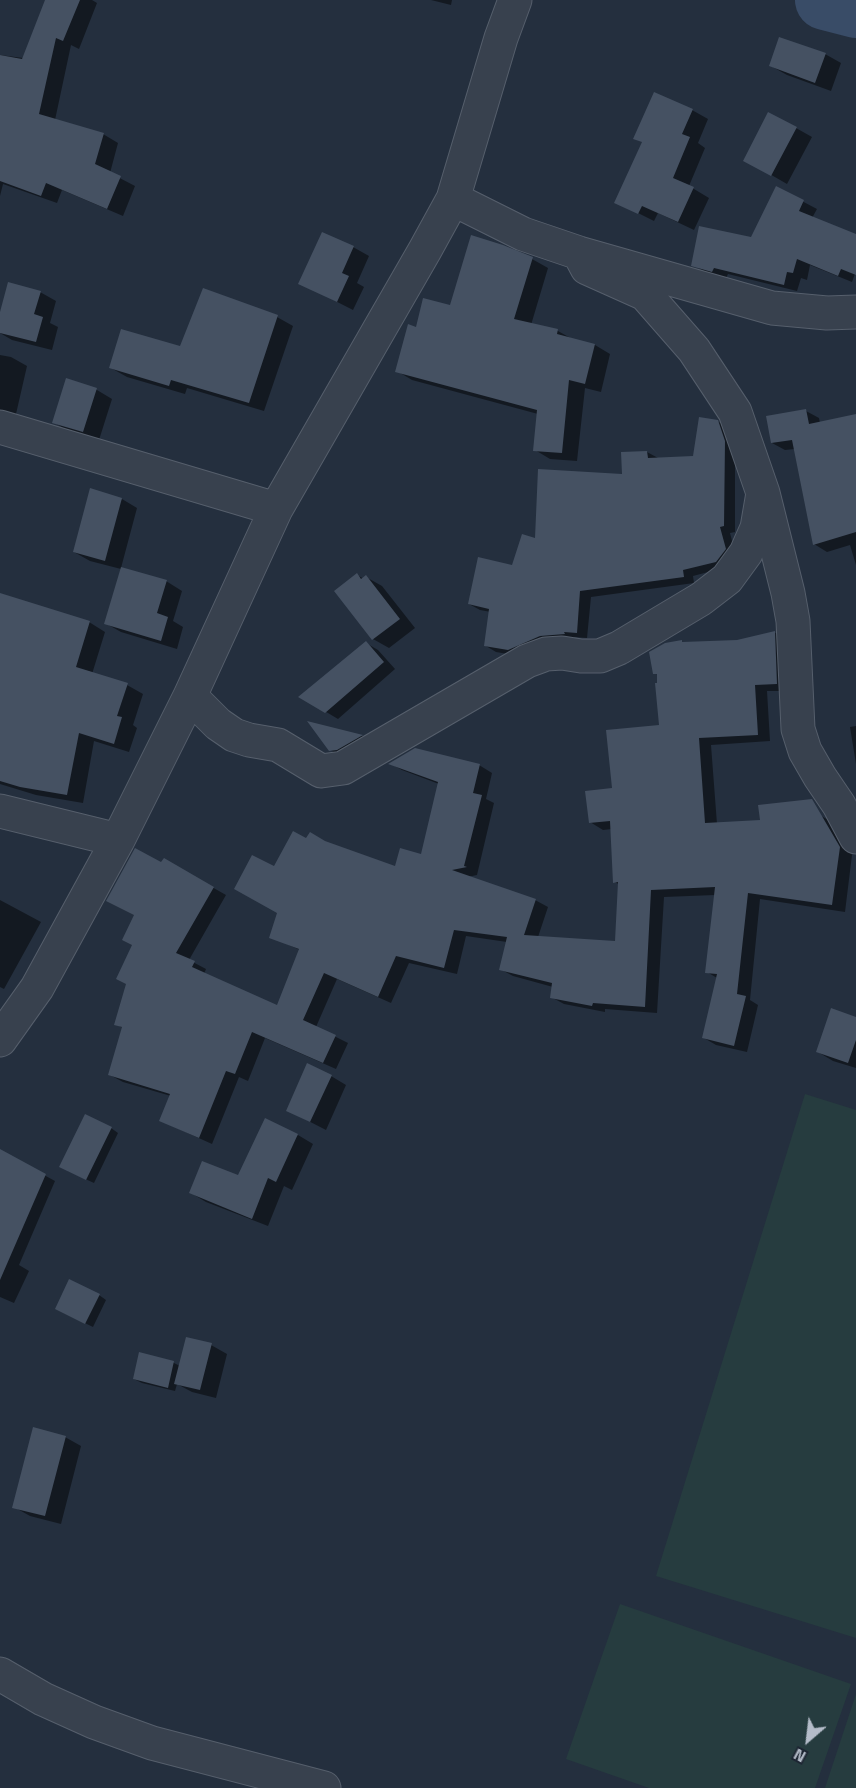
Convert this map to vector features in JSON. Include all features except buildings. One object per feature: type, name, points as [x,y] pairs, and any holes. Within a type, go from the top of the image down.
[{"type":"street","points":[[0,1040],[37,988],[118,840],[190,696],[276,509],[453,199],[501,38],[516,0]]},
{"type":"street","points":[[453,199],[523,234],[579,253],[772,308],[827,313],[856,312]]},
{"type":"street","points":[[579,253],[587,268],[645,294],[694,350],[735,412],[763,493],[788,593],[793,621],[798,729],[805,751],[856,837]]},
{"type":"street","points":[[0,427],[276,509]]},
{"type":"street","points":[[190,696],[218,724],[234,735],[278,745],[321,771],[343,768],[527,660],[546,654],[562,653],[581,657],[600,656],[619,648],[700,599],[726,579],[746,553],[757,528],[763,493]]},
{"type":"street","points":[[0,811],[118,840]]},
{"type":"street","points":[[0,1674],[53,1704],[152,1743],[324,1788]]},
{"type":"green space","points":[[805,1094],[856,1110],[856,1638],[656,1576]]},
{"type":"green space","points":[[620,1604],[851,1684],[815,1788],[649,1788],[566,1759]]},
{"type":"green space","points":[[856,1694],[856,1788],[825,1788]]},
{"type":"waterway","points":[[825,0],[856,8]]}]
